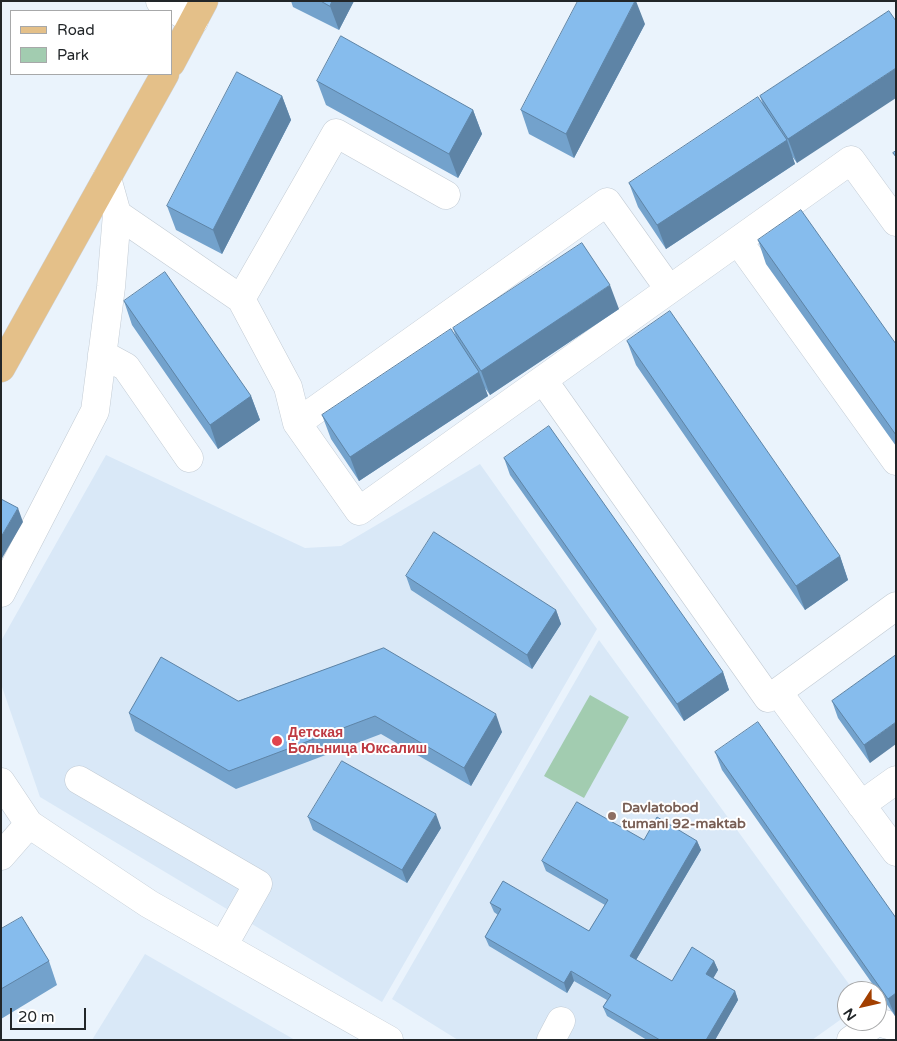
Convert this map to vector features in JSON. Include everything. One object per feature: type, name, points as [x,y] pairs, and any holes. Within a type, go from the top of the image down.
[{"type":"main road","points":[[172,61],[199,11]]},
{"type":"main road","points":[[1,368],[161,82]]},
{"type":"lane","points":[[160,1],[199,11]]},
{"type":"lane","points":[[241,299],[336,133],[446,195]]},
{"type":"lane","points":[[117,214],[241,299],[288,387],[297,423],[359,511],[852,160],[896,222]]},
{"type":"lane","points":[[1,594],[95,411],[117,214],[107,178]]},
{"type":"lane","points":[[297,423],[607,202],[670,290]]},
{"type":"lane","points":[[738,241],[896,461]]},
{"type":"lane","points":[[102,354],[126,367],[189,458]]},
{"type":"lane","points":[[543,380],[768,698]]},
{"type":"lane","points":[[896,606],[778,692],[896,852]]},
{"type":"lane","points":[[79,780],[258,884],[223,946]]},
{"type":"lane","points":[[862,806],[896,780]]},
{"type":"lane","points":[[1,782],[29,824],[149,904],[389,1040]]},
{"type":"lane","points":[[1,856],[29,824]]},
{"type":"lane","points":[[851,1040],[876,1022],[896,1027]]},
{"type":"shaded area","name":"Детская Больница Юксалиш","points":[[106,455],[305,548],[341,546],[480,464],[597,629],[382,1002],[40,797],[1,684],[1,641]]},
{"type":"shaded area","name":"Davlatobod tumani 92-maktab","points":[[599,640],[847,981],[837,981],[837,1022],[812,1040],[458,1040],[392,999]]},
{"type":"shaded area","points":[[145,954],[295,1040],[92,1040]]},
{"type":"green space","points":[[590,695],[629,717],[584,798],[544,776]]},
{"type":"building","points":[[321,1],[332,1],[330,6]]},
{"type":"building","points":[[578,1],[635,1],[566,134],[521,110]]},
{"type":"building","points":[[889,11],[896,21],[896,68],[788,139],[760,96]]},
{"type":"building","points":[[341,36],[473,110],[449,154],[317,81]]},
{"type":"building","points":[[237,72],[282,96],[213,230],[167,206]]},
{"type":"building","points":[[758,97],[787,140],[657,225],[629,183]]},
{"type":"building","points":[[801,210],[896,344],[896,435],[758,240]]},
{"type":"building","points":[[582,243],[610,285],[481,371],[453,328]]},
{"type":"building","points":[[165,272],[251,396],[210,425],[124,301]]},
{"type":"building","points":[[670,311],[840,556],[796,586],[627,341]]},
{"type":"building","points":[[451,329],[479,372],[350,457],[322,415]]},
{"type":"building","points":[[549,426],[723,672],[677,704],[504,458]]},
{"type":"building","points":[[1,499],[18,508],[1,537]]},
{"type":"building","points":[[434,532],[556,610],[527,655],[406,576]]},
{"type":"building","points":[[384,648],[496,714],[464,768],[375,716],[229,771],[129,713],[161,657],[238,701]]},
{"type":"building","points":[[896,655],[896,722],[864,745],[832,701]]},
{"type":"building","points":[[758,722],[896,918],[896,993],[888,999],[887,981],[875,981],[715,752]]},
{"type":"building","points":[[342,761],[436,814],[402,870],[308,817]]},
{"type":"building","points":[[577,802],[644,840],[657,817],[697,841],[630,956],[672,981],[692,947],[714,961],[706,974],[735,991],[706,1040],[660,1040],[603,1007],[611,995],[571,971],[564,983],[485,937],[501,909],[490,903],[503,881],[589,931],[608,900],[542,861]]},
{"type":"building","points":[[22,917],[49,961],[1,989],[1,929]]},
{"type":"place","name":"Детская Больница Юксалиш","points":[[277,741]]},
{"type":"place","name":"Davlatobod tumani 92-maktab","points":[[612,816]]}]
